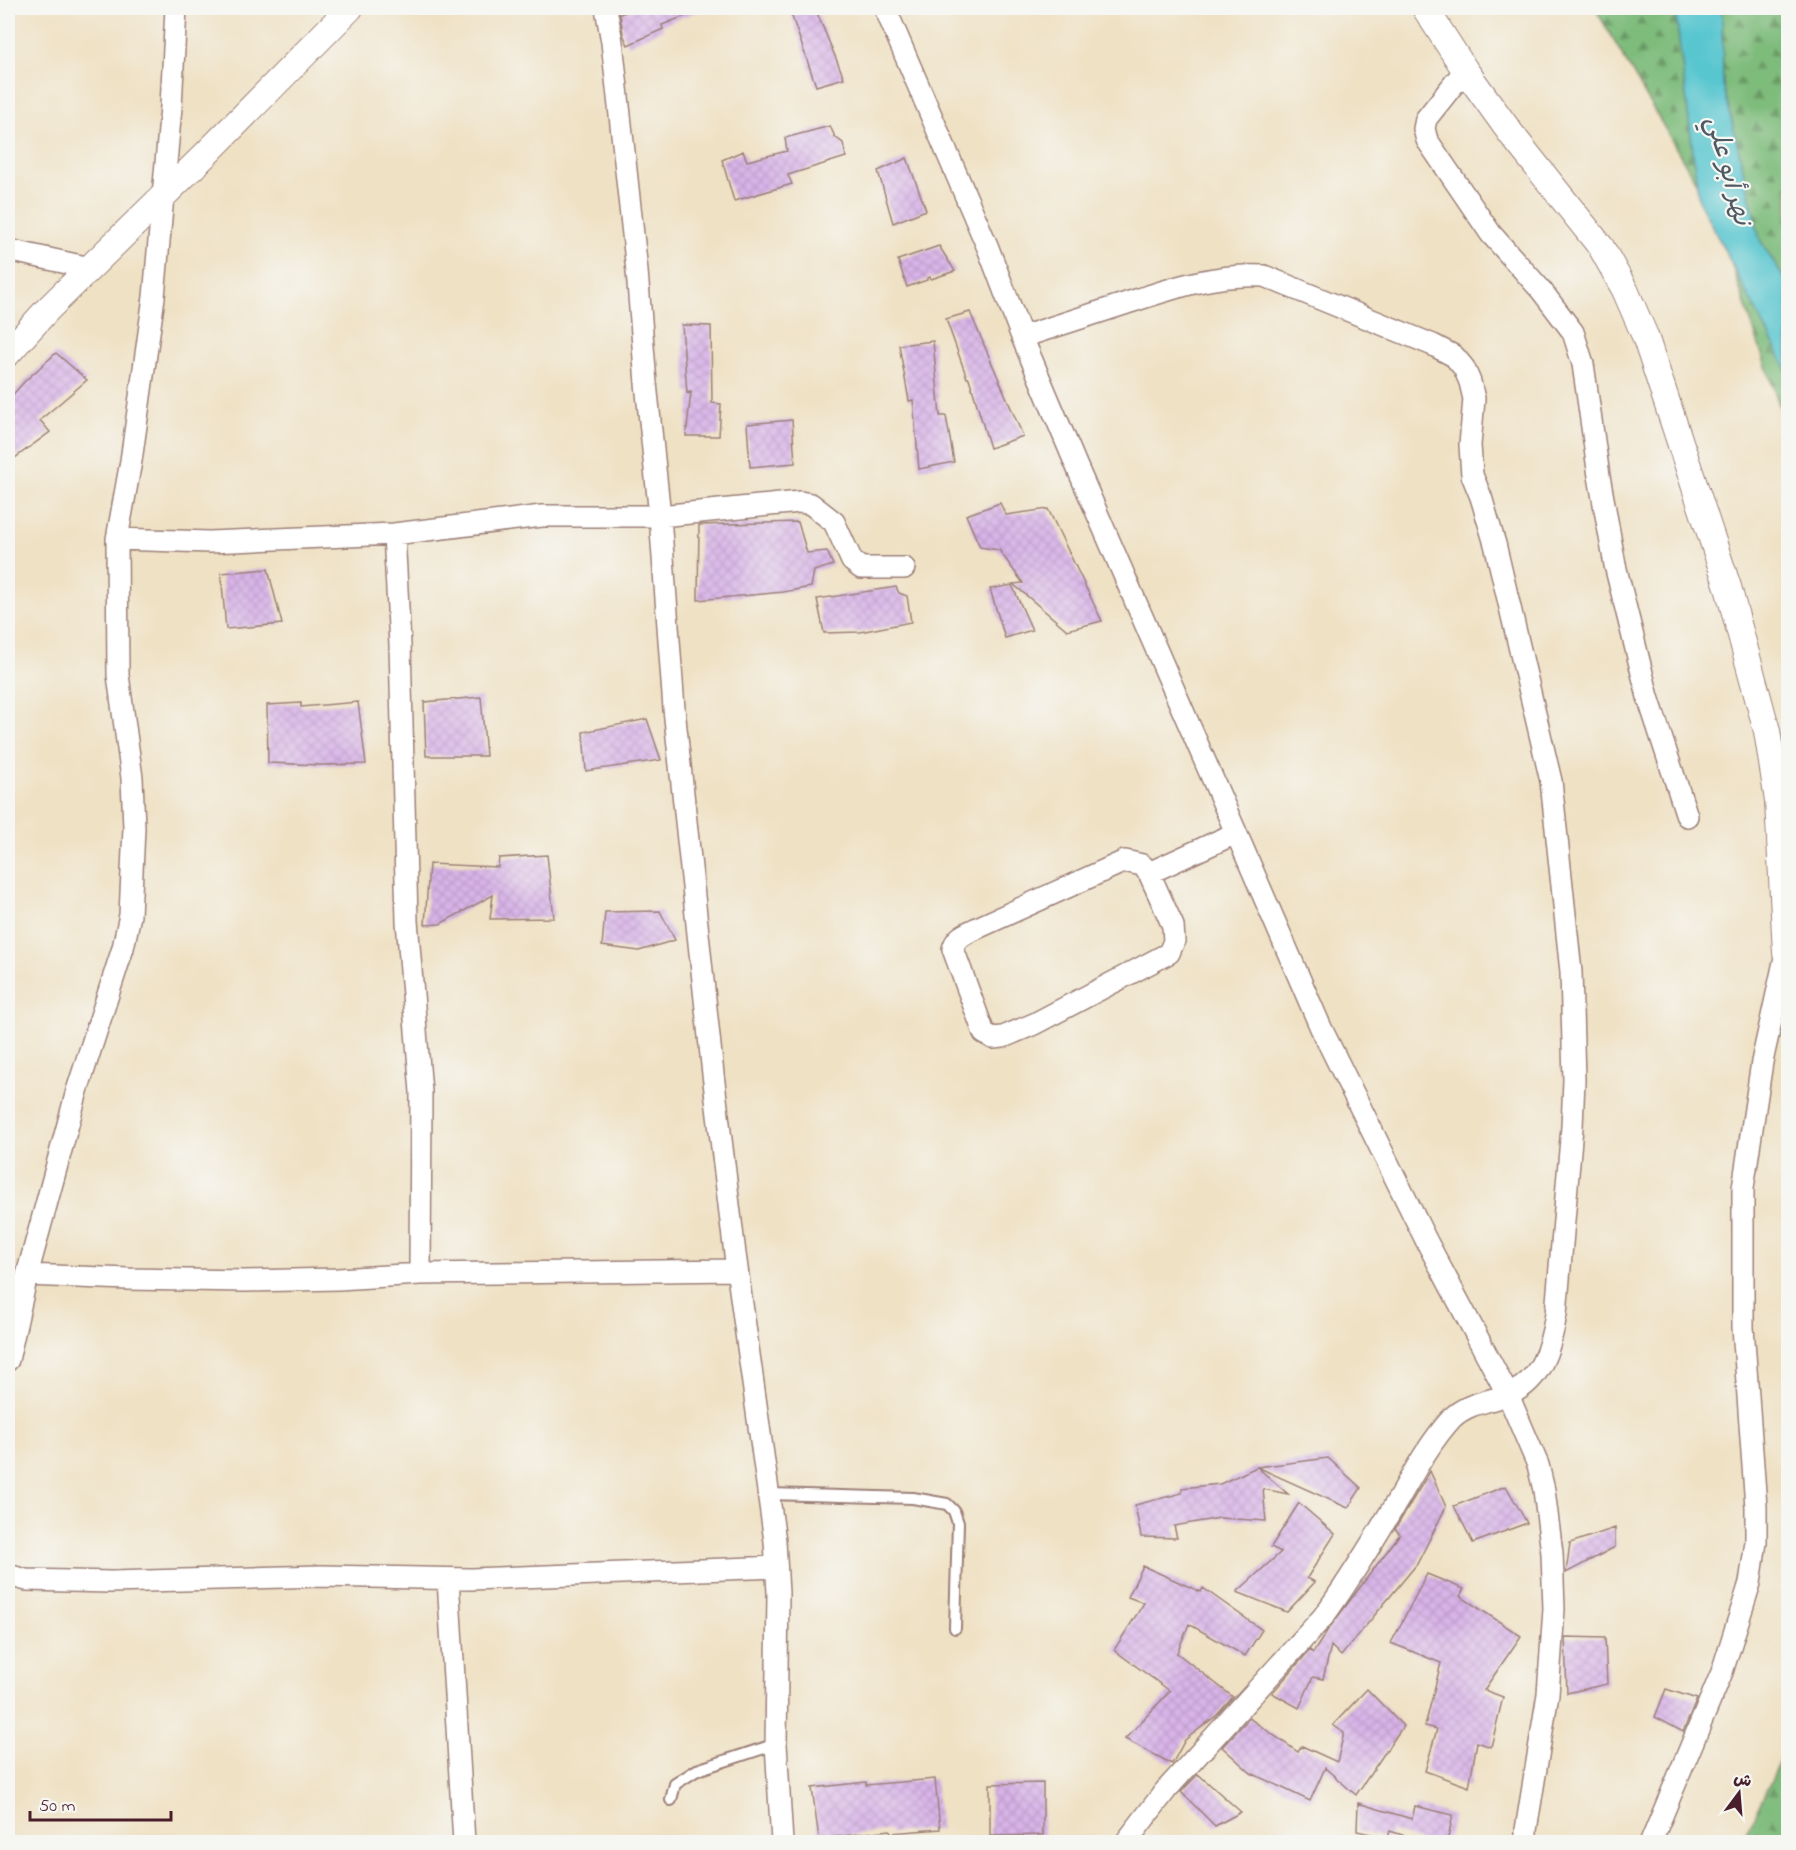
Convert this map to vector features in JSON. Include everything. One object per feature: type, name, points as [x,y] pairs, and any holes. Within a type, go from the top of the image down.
[{"type":"street","points":[[8,1360],[27,1275],[77,1091],[123,948],[130,915],[134,828],[132,778],[118,675],[117,539],[154,297],[171,107],[176,8]]},
{"type":"street","points":[[8,353],[350,8]]},
{"type":"street","points":[[606,8],[612,42],[636,261],[660,516],[676,732],[712,1074],[769,1494],[778,1593],[776,1744],[782,1842]]},
{"type":"street","points":[[885,8],[988,248],[1022,337],[1321,1028],[1427,1242],[1508,1395],[1539,1465],[1552,1553],[1554,1609],[1548,1694],[1526,1842]]},
{"type":"street","points":[[1425,8],[1465,70],[1512,135],[1601,247],[1625,290],[1645,336],[1728,587],[1767,731],[1778,801],[1787,953],[1762,1062],[1743,1188],[1743,1327],[1756,1507],[1756,1542],[1750,1583],[1722,1672],[1651,1842]]},
{"type":"street","points":[[1465,70],[1426,119],[1424,129],[1427,140],[1491,234],[1541,290],[1573,332],[1583,364],[1599,476],[1615,565],[1648,697],[1687,816]]},
{"type":"street","points":[[8,249],[90,268]]},
{"type":"street","points":[[1022,337],[1155,294],[1210,279],[1239,275],[1264,276],[1433,345],[1454,356],[1464,368],[1474,399],[1470,445],[1472,475],[1495,544],[1551,781],[1571,972],[1574,1080],[1572,1127],[1554,1324],[1551,1342],[1542,1364],[1526,1383],[1508,1395],[1478,1402],[1454,1416],[1425,1453],[1344,1588],[1323,1617],[1166,1790],[1126,1842]]},
{"type":"street","points":[[117,539],[208,542],[394,534],[542,516],[660,516],[800,502],[811,504],[834,522],[852,561],[861,568],[904,568]]},
{"type":"street","points":[[394,534],[400,645],[407,921],[421,1092],[420,1274]]},
{"type":"street","points":[[1149,873],[1236,833]]},
{"type":"street","points":[[1125,861],[1142,865],[1149,873],[1173,926],[1174,940],[1169,953],[1034,1024],[1003,1037],[993,1038],[984,1033],[953,949],[955,942],[962,935],[1125,861]]},
{"type":"street","points":[[27,1275],[128,1280],[245,1281],[420,1274],[737,1270]]},
{"type":"street","points":[[8,1575],[26,1580],[111,1582],[321,1576],[448,1579],[776,1568]]},
{"type":"street","points":[[448,1579],[464,1842]]},
{"type":"lane","points":[[769,1494],[913,1498],[947,1504],[954,1511],[958,1522],[955,1628]]},
{"type":"lane","points":[[671,1800],[675,1784],[697,1770],[776,1744]]},
{"type":"green space","points":[[1595,8],[1788,8],[1788,431],[1715,215]]},
{"type":"green space","points":[[1788,1745],[1788,1842],[1742,1842]]},
{"type":"water","name":"نهر أبو علي","points":[[1675,8],[1722,8],[1723,84],[1760,240],[1788,285],[1788,372],[1699,201]]},
{"type":"building","points":[[637,8],[703,9],[662,25],[663,29],[628,45],[623,34],[620,14]]},
{"type":"building","points":[[789,8],[815,8],[844,78],[816,86]]},
{"type":"building","points":[[830,126],[835,137],[843,143],[846,157],[788,175],[792,184],[734,201],[722,160],[743,151],[747,161],[787,151],[785,138]]},
{"type":"building","points":[[907,158],[926,210],[893,223],[878,171]]},
{"type":"building","points":[[939,246],[955,271],[931,279],[927,278],[927,280],[907,287],[898,260]]},
{"type":"building","points":[[970,312],[1023,436],[990,448],[969,378],[967,378],[946,319]]},
{"type":"building","points":[[682,325],[711,326],[712,403],[721,404],[719,436],[686,436],[691,392],[687,393]]},
{"type":"building","points":[[933,341],[940,416],[946,416],[954,462],[919,469],[913,400],[909,401],[899,345]]},
{"type":"building","points":[[56,353],[87,380],[40,420],[50,432],[8,463],[8,400]]},
{"type":"building","points":[[792,420],[795,463],[750,467],[747,424]]},
{"type":"building","points":[[1000,503],[1006,515],[1048,509],[1102,621],[1067,630],[1013,584],[1023,583],[999,550],[980,547],[966,515]]},
{"type":"building","points":[[798,522],[807,553],[827,551],[833,565],[814,571],[811,587],[698,600],[699,525]]},
{"type":"building","points":[[268,569],[282,624],[226,629],[221,573]]},
{"type":"building","points":[[1012,585],[1032,630],[1005,638],[990,589]]},
{"type":"building","points":[[896,587],[899,593],[907,596],[911,622],[860,632],[824,633],[817,599]]},
{"type":"building","points":[[481,697],[486,756],[426,756],[424,702]]},
{"type":"building","points":[[358,702],[366,764],[268,763],[267,705],[301,703],[301,707]]},
{"type":"building","points":[[647,719],[661,760],[586,771],[583,732]]},
{"type":"building","points":[[547,855],[554,918],[490,919],[493,895],[440,924],[425,925],[429,864],[498,867],[499,858]]},
{"type":"building","points":[[660,911],[675,940],[639,951],[602,946],[605,912]]},
{"type":"building","points":[[1328,1458],[1361,1488],[1348,1508],[1257,1467]]},
{"type":"building","points":[[1257,1467],[1288,1494],[1263,1489],[1266,1521],[1220,1518],[1174,1526],[1177,1538],[1141,1537],[1135,1505],[1182,1493],[1182,1488],[1220,1484]]},
{"type":"building","points":[[1430,1471],[1446,1507],[1417,1564],[1341,1656],[1331,1646],[1323,1679],[1313,1677],[1299,1708],[1272,1693],[1310,1650],[1313,1653],[1400,1534],[1395,1529]]},
{"type":"building","points":[[1506,1486],[1527,1523],[1473,1543],[1454,1506]]},
{"type":"building","points":[[1299,1503],[1335,1534],[1307,1578],[1315,1582],[1287,1612],[1237,1592],[1281,1552],[1271,1547]]},
{"type":"building","points":[[1615,1528],[1615,1547],[1566,1573],[1570,1543]]},
{"type":"building","points":[[1143,1566],[1201,1592],[1203,1588],[1262,1630],[1245,1656],[1189,1624],[1177,1653],[1233,1697],[1217,1715],[1185,1740],[1172,1764],[1125,1739],[1170,1691],[1114,1650],[1144,1603],[1128,1597]]},
{"type":"building","points":[[1427,1574],[1464,1589],[1460,1596],[1521,1636],[1484,1690],[1503,1697],[1491,1747],[1477,1742],[1469,1787],[1425,1771],[1437,1729],[1425,1726],[1441,1663],[1391,1643]]},
{"type":"building","points":[[1565,1637],[1605,1638],[1607,1684],[1567,1693]]},
{"type":"building","points":[[1367,1689],[1403,1726],[1356,1795],[1325,1768],[1310,1801],[1251,1773],[1222,1747],[1249,1718],[1298,1752],[1302,1746],[1337,1762],[1344,1733],[1333,1725]]},
{"type":"building","points":[[1666,1689],[1697,1699],[1683,1732],[1655,1717]]},
{"type":"building","points":[[1198,1774],[1241,1812],[1215,1826],[1181,1792]]},
{"type":"building","points":[[935,1779],[940,1829],[891,1833],[890,1830],[819,1839],[812,1788],[866,1782],[866,1785]]},
{"type":"building","points":[[1043,1783],[1043,1835],[990,1836],[990,1784]]},
{"type":"building","points":[[1358,1803],[1412,1819],[1415,1806],[1453,1815],[1447,1842],[1424,1842],[1390,1831],[1388,1838],[1357,1831]]}]
